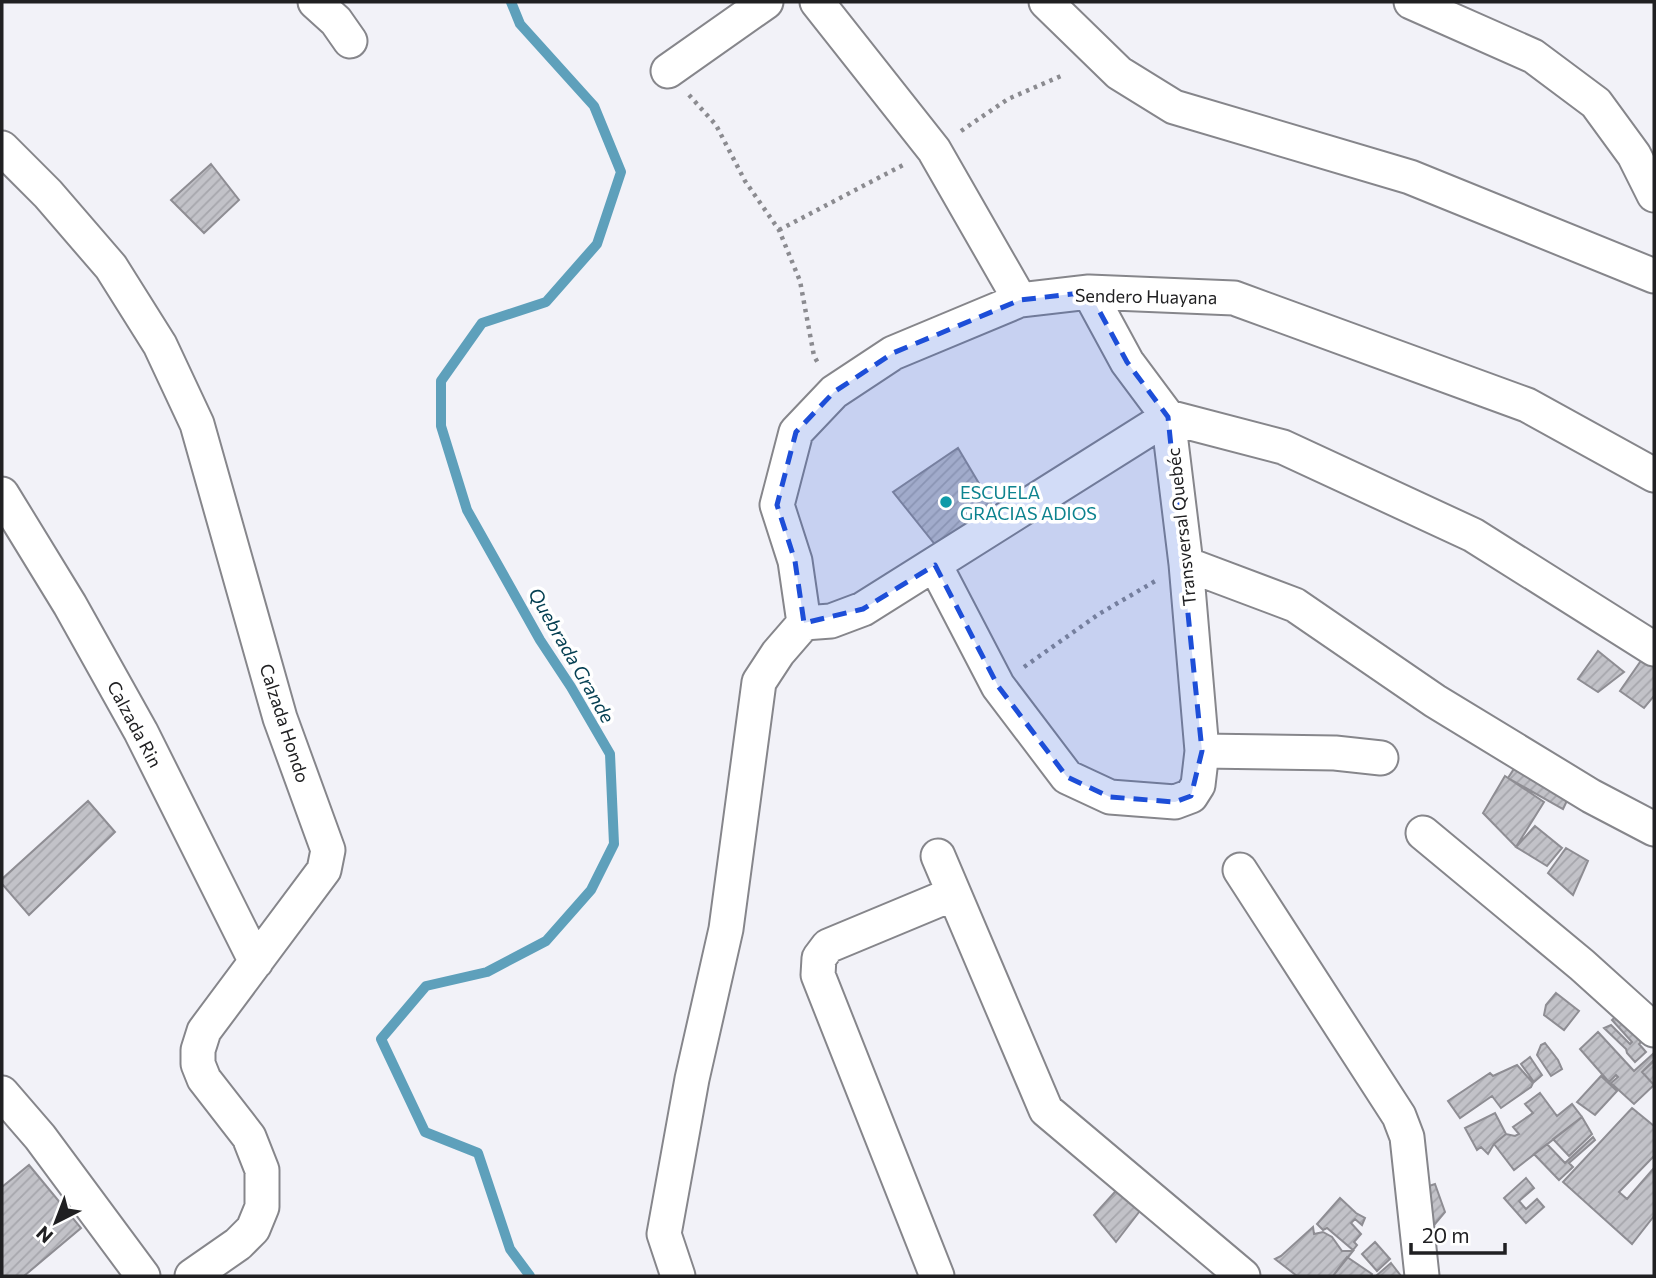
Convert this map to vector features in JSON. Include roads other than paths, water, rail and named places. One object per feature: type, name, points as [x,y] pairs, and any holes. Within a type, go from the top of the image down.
[{"type":"street","points":[[316,2],[336,21],[350,41]]},
{"type":"street","points":[[668,71],[766,2]]},
{"type":"street","points":[[817,2],[934,150],[1020,300]]},
{"type":"street","points":[[1046,2],[1119,74],[1174,107],[1410,177],[1654,276]]},
{"type":"street","points":[[1412,2],[1533,55],[1596,103],[1634,155],[1654,195]]},
{"type":"street","name":"Calzada Hondo","points":[[2,148],[48,194],[111,267],[160,345],[197,424],[280,718],[328,850],[324,870],[204,1031],[198,1050],[198,1064],[204,1079],[249,1138],[262,1170],[262,1207],[253,1229],[238,1244],[192,1276]]},
{"type":"street","name":"Sendero Huayana","points":[[804,623],[795,561],[776,505],[796,432],[834,392],[892,353],[1020,300],[1089,292],[1234,298],[1527,405],[1654,475]]},
{"type":"street","name":"Transversal Quebéc","points":[[935,565],[998,686],[1067,777],[1111,797],[1175,802],[1191,796],[1198,785],[1202,751],[1186,564],[1168,417],[1128,362],[1089,292]]},
{"type":"street","points":[[678,1276],[664,1234],[692,1079],[726,929],[759,682],[778,653],[804,623],[831,621],[863,609],[1168,417],[1283,447],[1473,535],[1654,649]]},
{"type":"street","name":"Calzada Rin","points":[[2,494],[70,605],[141,732],[256,962]]},
{"type":"street","points":[[1186,564],[1295,604],[1435,701],[1591,796],[1654,829]]},
{"type":"street","points":[[1202,751],[1335,753],[1381,758]]},
{"type":"street","points":[[1423,833],[1582,965],[1654,1030]]},
{"type":"street","points":[[938,856],[1046,1110],[1243,1276]]},
{"type":"street","points":[[1240,870],[1399,1116],[1407,1138],[1422,1276]]},
{"type":"street","points":[[937,1276],[818,975],[819,958],[828,946],[953,894]]},
{"type":"street","points":[[2,1093],[40,1137],[143,1276]]},
{"type":"waterway","name":"Quebrada Grande","points":[[511,2],[520,24],[594,106],[621,172],[597,244],[546,302],[482,323],[441,381],[441,426],[467,510],[540,640],[610,754],[614,844],[591,890],[546,941],[487,972],[426,986],[381,1039],[425,1132],[478,1153],[510,1249],[530,1276]]},
{"type":"place","name":"ESCUELA GRACIAS ADIOS","points":[[946,502]]}]
